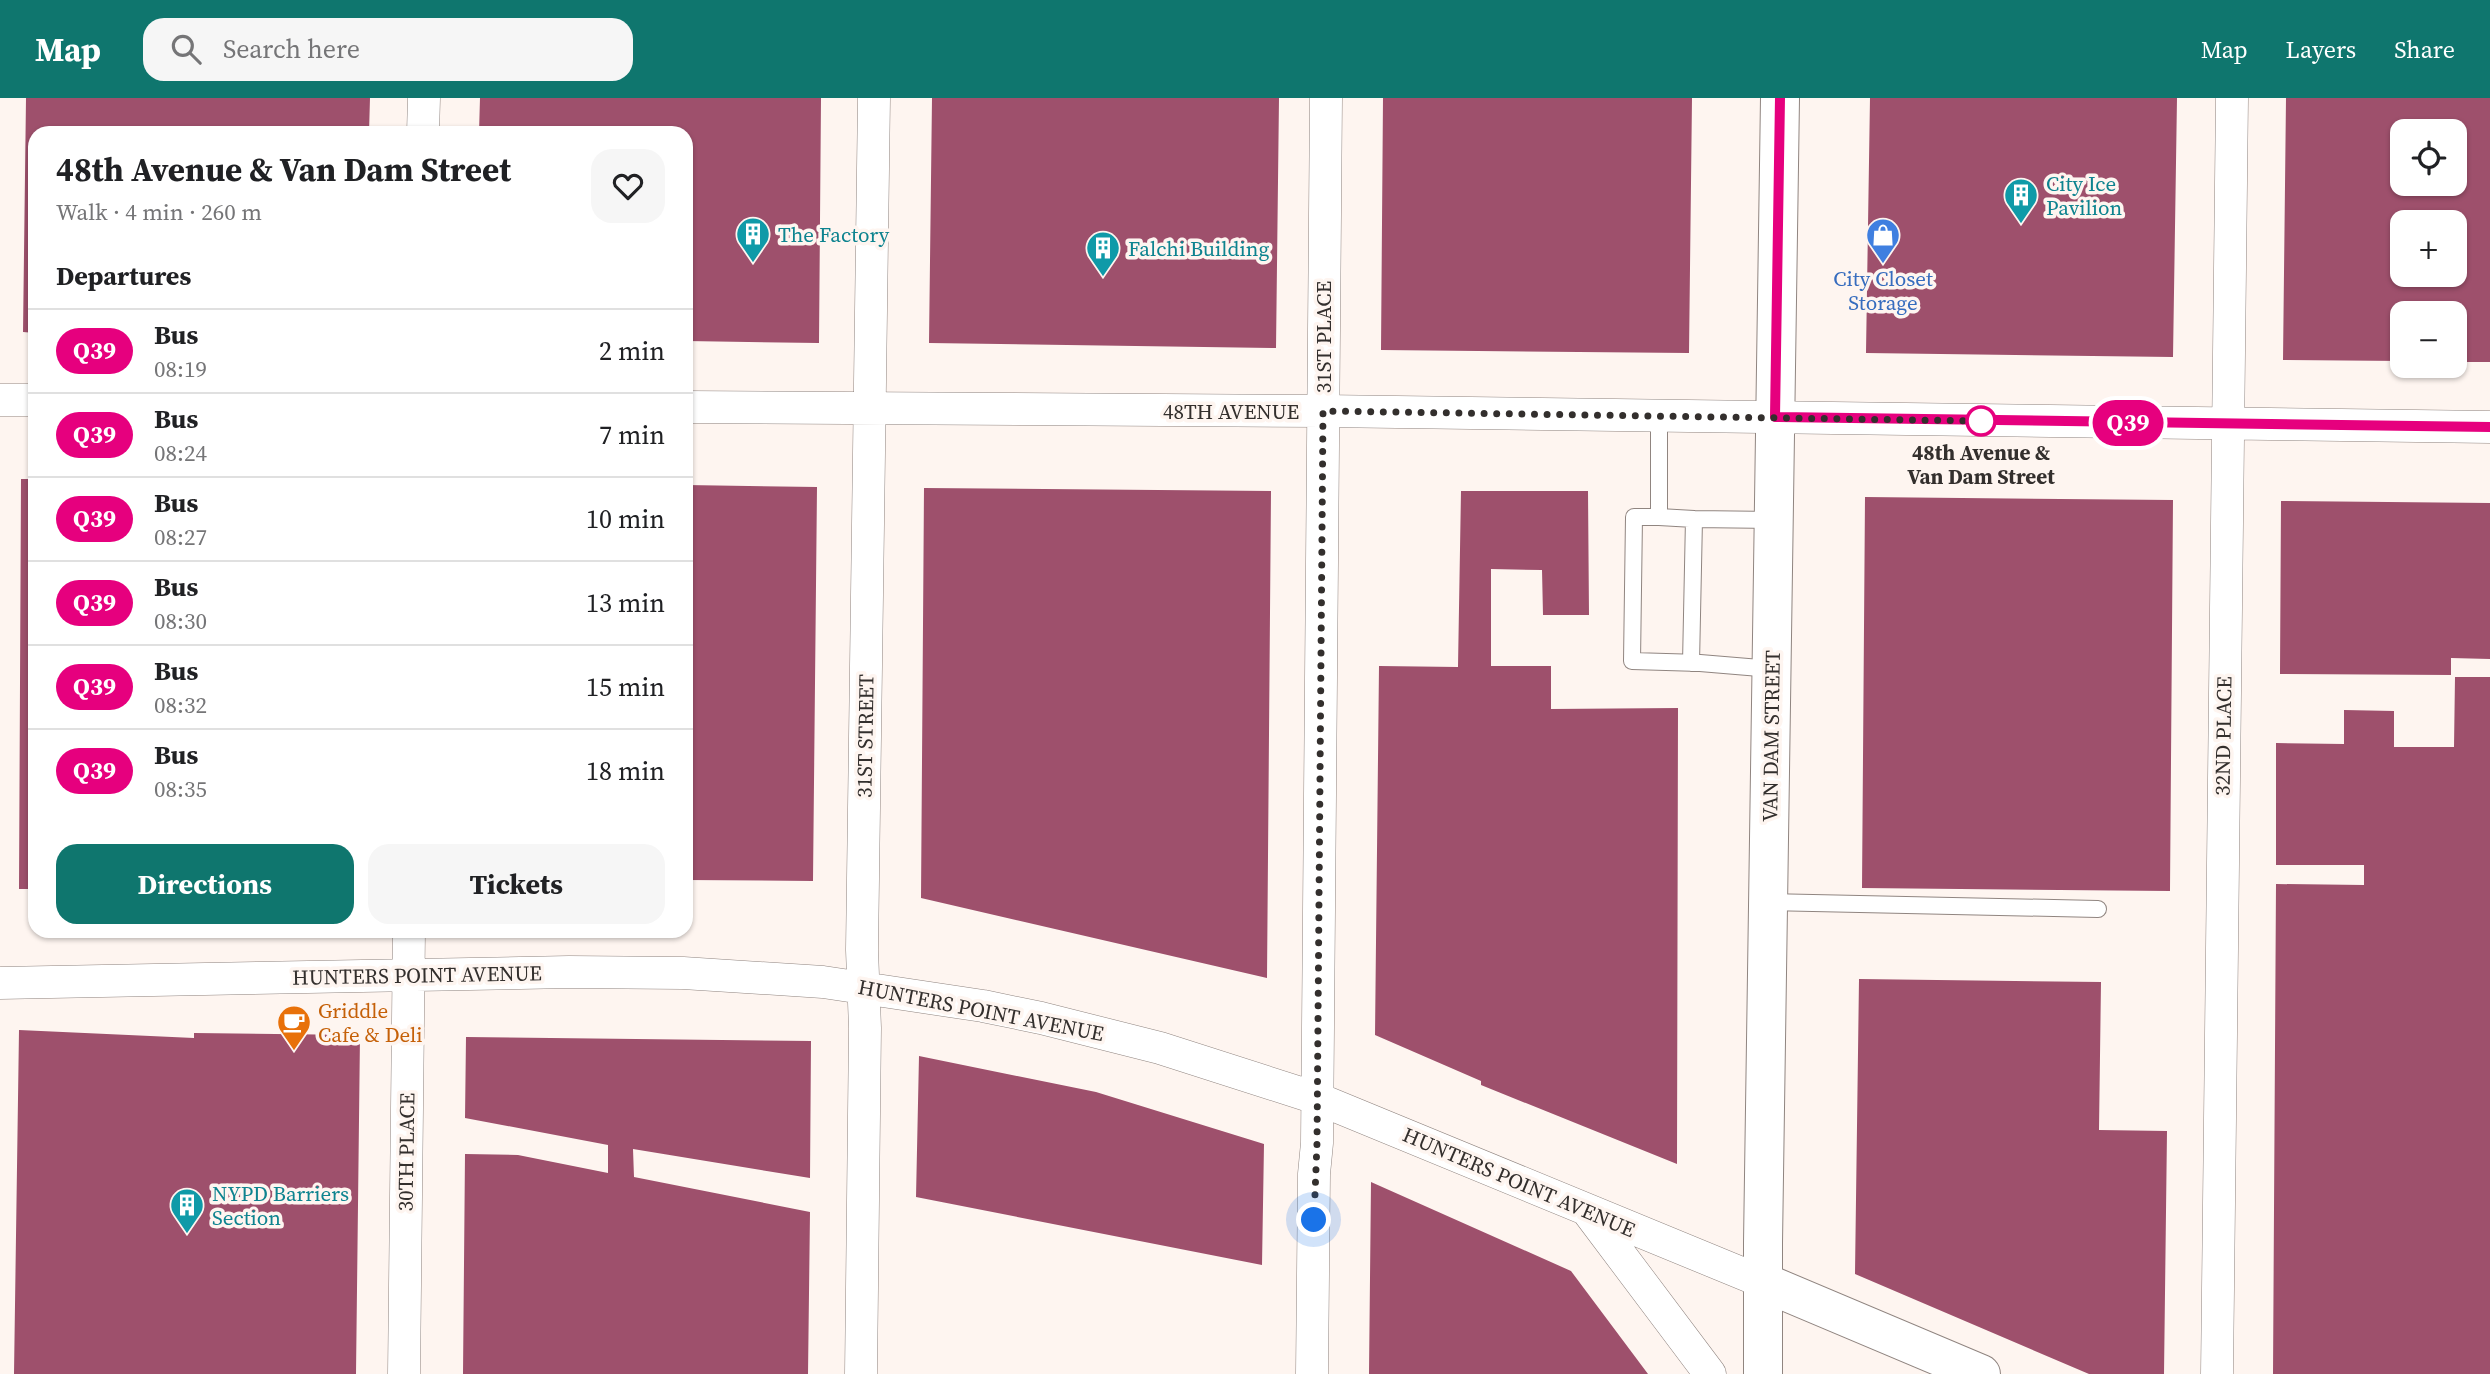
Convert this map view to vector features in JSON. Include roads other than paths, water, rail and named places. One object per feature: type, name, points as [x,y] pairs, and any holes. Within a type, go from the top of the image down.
[{"type":"main road","name":"VAN DAM STREET","points":[[1763,1374],[1780,98]]},
{"type":"main road","name":"HUNTERS POINT AVENUE","points":[[1763,1282],[1981,1374]]},
{"type":"street","points":[[423,126],[424,98]]},
{"type":"street","name":"31ST STREET","points":[[861,1374],[862,941],[874,98]]},
{"type":"street","name":"31ST PLACE","points":[[1312,1374],[1326,98]]},
{"type":"street","name":"32ND PLACE","points":[[2217,1374],[2232,98]]},
{"type":"street","points":[[0,400],[28,400]]},
{"type":"street","name":"48TH AVENUE","points":[[693,407],[1323,411],[2490,428]]},
{"type":"street","name":"30TH PLACE","points":[[404,1374],[409,938]]},
{"type":"street","name":"HUNTERS POINT AVENUE","points":[[0,983],[569,972],[696,973],[811,981],[983,1006],[1104,1033],[1214,1064],[1316,1098],[1763,1282]]},
{"type":"street","points":[[1588,1212],[1710,1374]]},
{"type":"lane","points":[[1659,416],[1659,517]]},
{"type":"lane","points":[[1772,669],[1632,661],[1634,517],[1774,520]]},
{"type":"lane","points":[[1691,663],[1694,519]]},
{"type":"lane","points":[[1769,902],[2098,909]]},
{"type":"place","name":"City Ice Pavilion","points":[[2021,225]]},
{"type":"place","name":"The Factory","points":[[753,264]]},
{"type":"place","name":"City Closet Storage","points":[[1883,265]]},
{"type":"place","name":"Falchi Building","points":[[1103,278]]},
{"type":"place","name":"48th Avenue & Van Dam Street","points":[[1981,421]]},
{"type":"place","name":"Griddle Cafe & Deli","points":[[294,1052]]},
{"type":"place","name":"NYPD Barriers Section","points":[[187,1235]]}]
